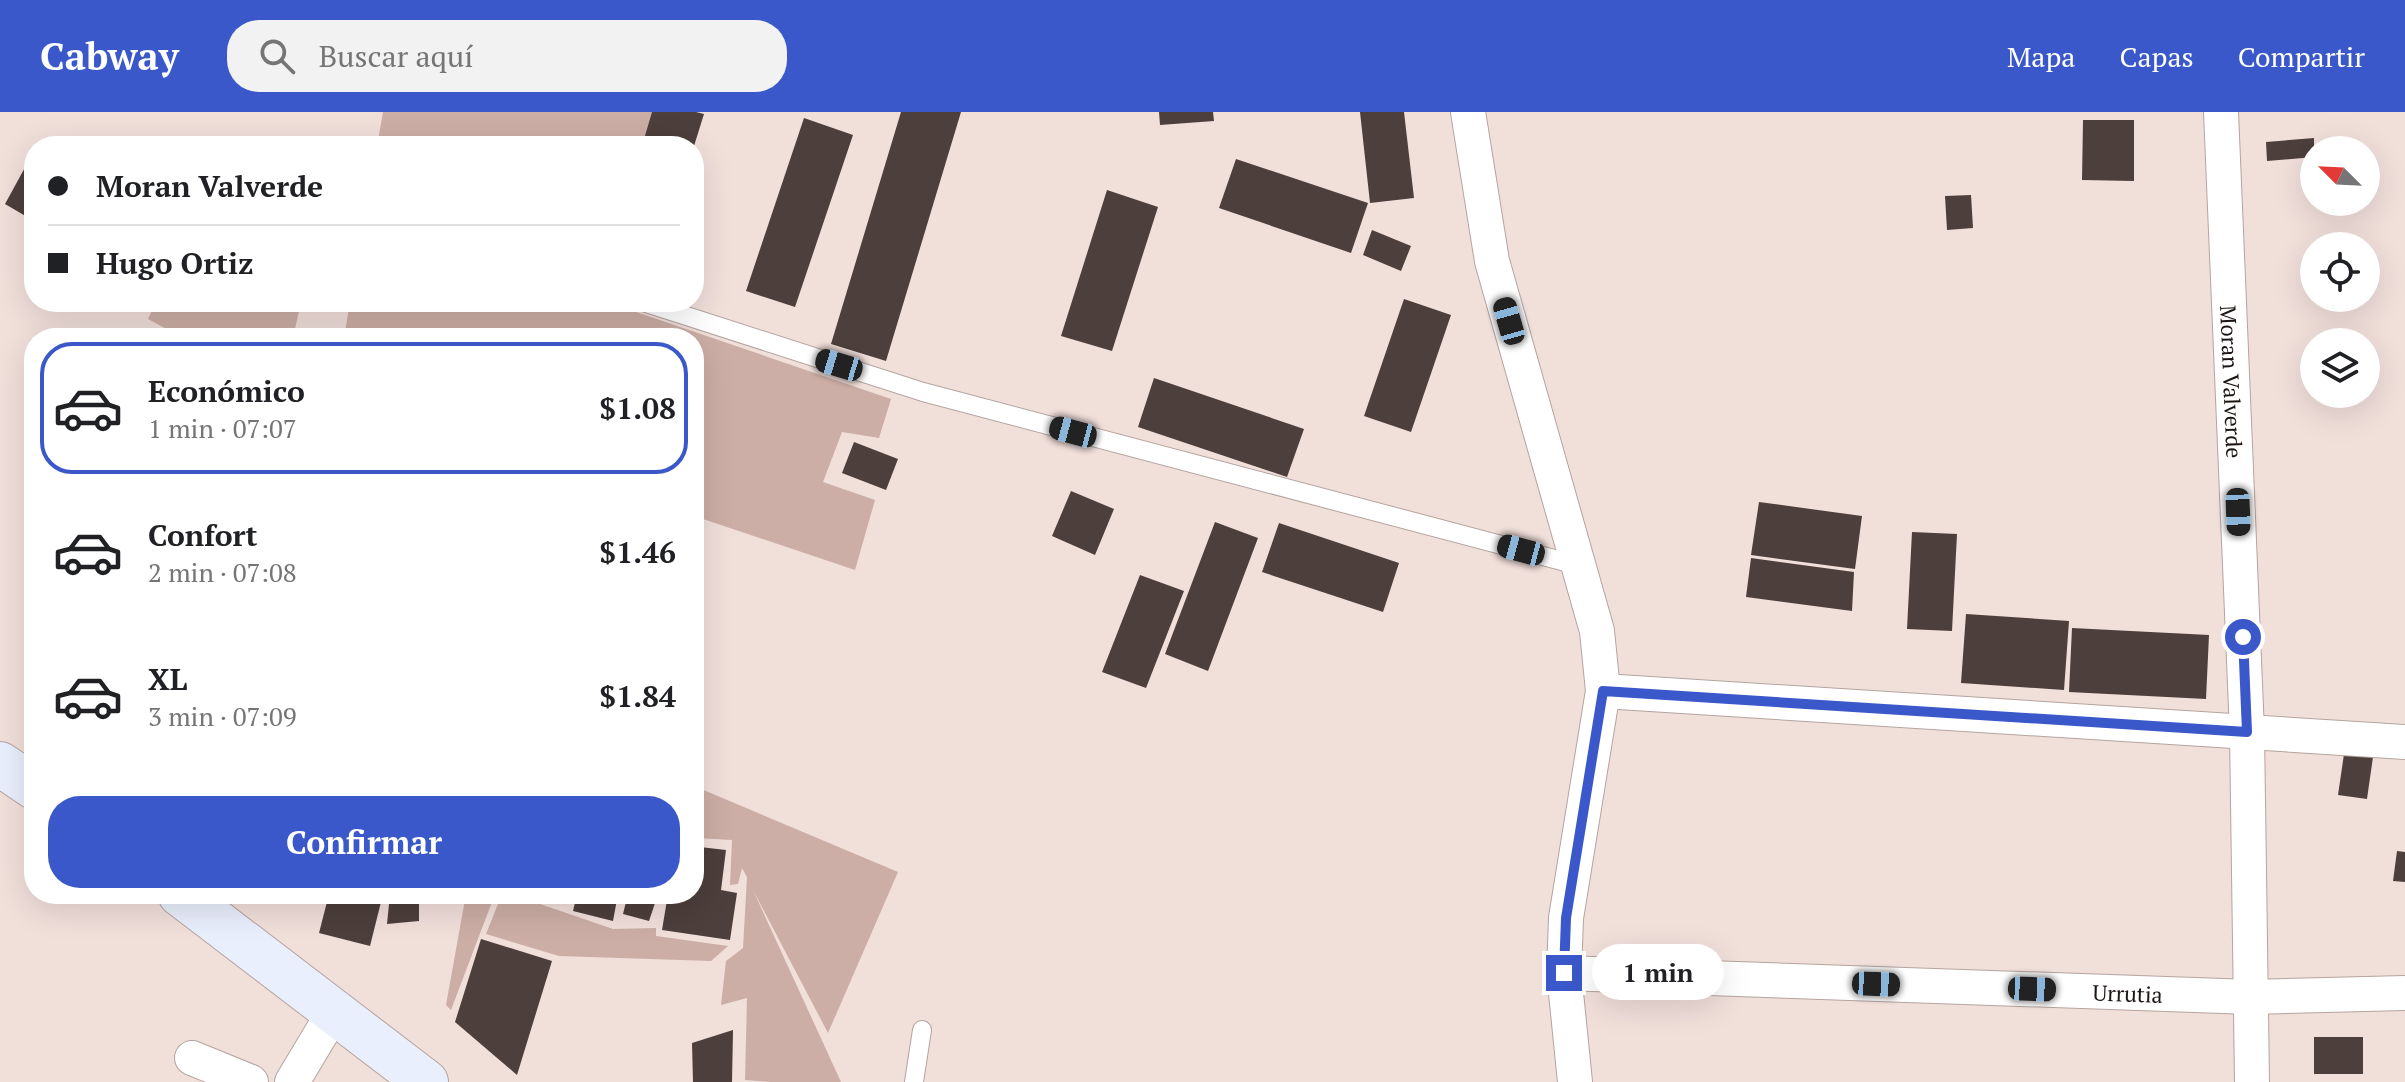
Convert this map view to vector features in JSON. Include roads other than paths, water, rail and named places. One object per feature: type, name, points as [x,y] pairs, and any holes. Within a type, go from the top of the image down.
[{"type":"street","points":[[1468,112],[1492,261],[1597,631],[1603,691],[1566,918],[1564,973],[1575,1082]]},
{"type":"street","name":"Moran Valverde","points":[[2221,112],[2247,732],[2252,1082]]},
{"type":"street","points":[[1603,691],[2405,742]]},
{"type":"street","points":[[0,764],[24,780]]},
{"type":"street","points":[[193,904],[426,1082]]},
{"type":"street","name":"Urrutia","points":[[1564,973],[2251,997],[2405,993]]},
{"type":"street","points":[[292,1082],[334,1012]]},
{"type":"street","points":[[192,1058],[251,1082]]},
{"type":"lane","points":[[674,312],[923,392],[1577,565]]},
{"type":"lane","points":[[914,1082],[922,1030]]}]
